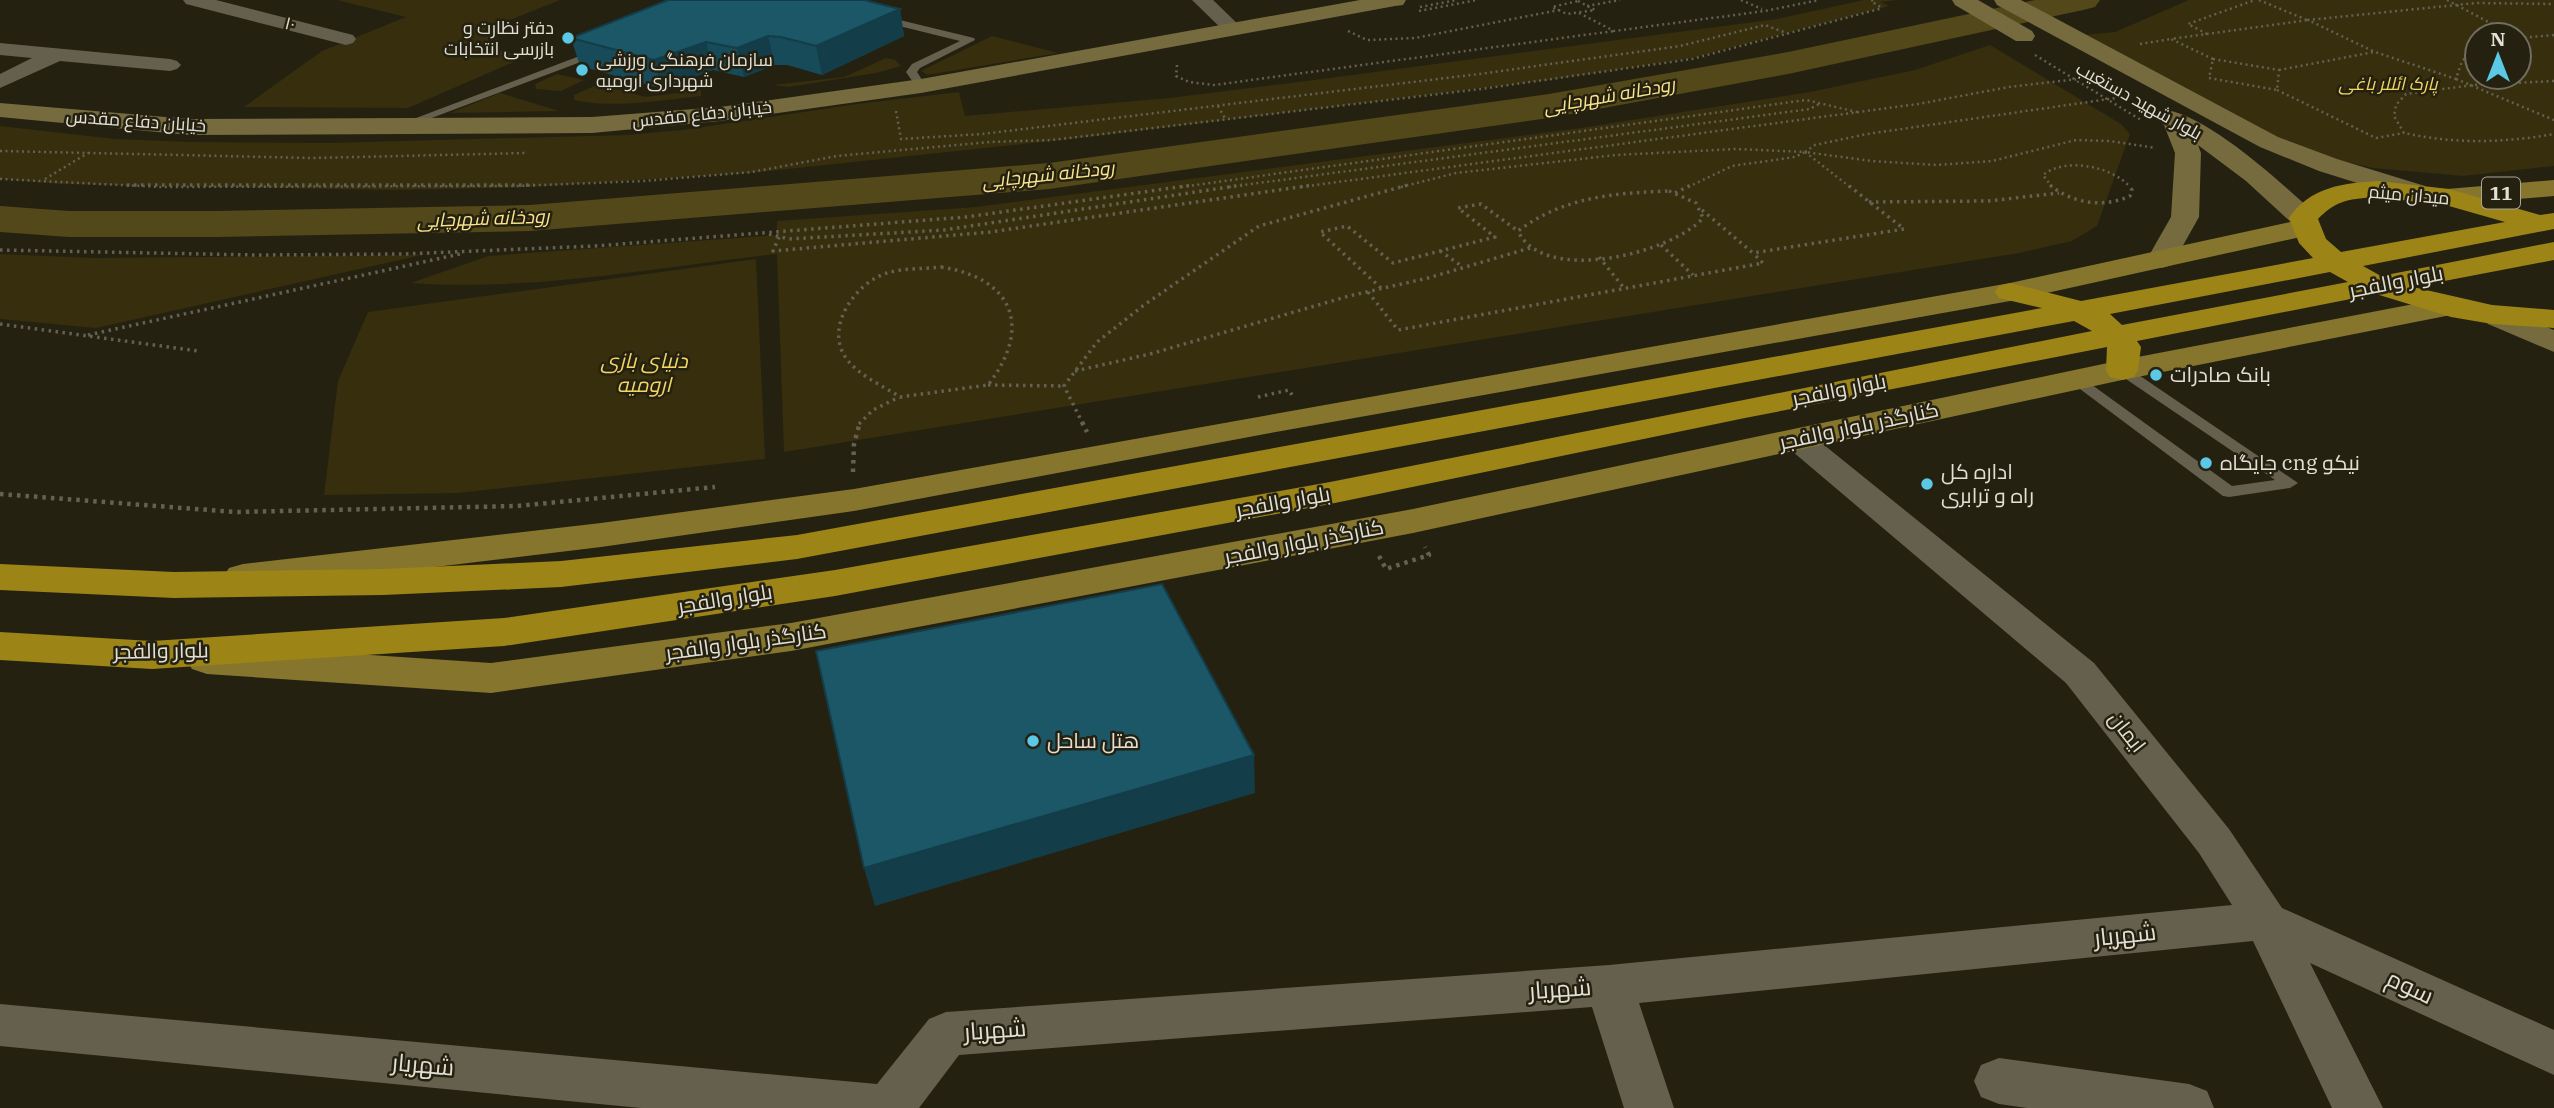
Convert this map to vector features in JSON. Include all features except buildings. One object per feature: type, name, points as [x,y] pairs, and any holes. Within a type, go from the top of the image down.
[{"type":"highway","name":"میدان میثم","points":[[2303,223],[2309,206],[2325,197],[2350,191],[2415,192],[2509,213],[2554,231]]},
{"type":"highway","name":"بلوار والفجر","points":[[0,577],[174,585],[383,582],[561,574],[797,547],[1715,379],[2554,221]]},
{"type":"highway","points":[[2303,223],[2309,238],[2328,257],[2358,275],[2398,293],[2445,307],[2499,317],[2554,319]]},
{"type":"highway","name":"بلوار والفجر","points":[[0,646],[152,655],[504,632],[835,583],[1330,494],[1745,408],[2554,251]]},
{"type":"highway","points":[[2010,292],[2060,303],[2099,321],[2125,347],[2122,370]]},
{"type":"main road","name":"11","points":[[2447,197],[2554,188]]},
{"type":"main road","points":[[174,585],[601,535],[850,481],[1089,437],[2010,292],[2162,259],[2303,223]]},
{"type":"main road","name":"کنارگذر بلوار والفجر","points":[[152,655],[491,678],[790,637],[1413,522],[2122,370],[2445,307]]},
{"type":"street","name":"۱۰","points":[[193,0],[346,38]]},
{"type":"street","points":[[1202,0],[1234,30]]},
{"type":"street","name":"بلوار شهید دستغیب","points":[[1963,0],[2167,130],[2221,148],[2254,172],[2303,223]]},
{"type":"street","name":"بلوار شهید دستغیب","points":[[2005,0],[2269,142],[2415,192]]},
{"type":"street","name":"خیابان دفاع مقدس","points":[[0,110],[189,127],[592,125],[694,117],[921,86],[1234,30],[1404,6]]},
{"type":"street","points":[[0,49],[170,65]]},
{"type":"street","points":[[0,82],[58,54]]},
{"type":"street","points":[[2162,259],[2185,217],[2188,153],[2167,130]]},
{"type":"street","points":[[2499,317],[2554,342]]},
{"type":"street","name":"ایمان","points":[[1797,439],[2080,673],[2214,841],[2266,921],[2358,1108]]},
{"type":"street","name":"شهریار","points":[[0,1025],[888,1108],[946,1034],[1609,985],[2266,921]]},
{"type":"street","name":"سوم","points":[[2266,921],[2554,1054]]},
{"type":"street","points":[[1609,985],[1649,1108]]},
{"type":"street","points":[[1999,1081],[2189,1108]]},
{"type":"lane","points":[[867,15],[970,40],[916,66],[911,72],[921,86]]},
{"type":"lane","points":[[395,128],[609,48]]},
{"type":"lane","points":[[2076,380],[2230,492],[2290,484],[2122,370]]},
{"type":"path","points":[[1404,6],[1477,0]]},
{"type":"path","points":[[1553,0],[1563,4]]},
{"type":"path","points":[[1586,6],[1620,0]]},
{"type":"path","points":[[1741,0],[1765,11]]},
{"type":"path","points":[[1183,59],[1175,66],[1176,76],[1189,82],[1214,85],[1765,11],[1819,0]]},
{"type":"path","points":[[0,178],[161,187],[321,188],[516,186],[644,181],[752,172],[837,156],[989,142],[1052,140],[1481,89],[1692,59],[1883,8],[1871,1],[1873,0]]},
{"type":"path","points":[[2207,34],[2188,24],[2257,0],[2308,20],[2375,52],[2463,81]]},
{"type":"path","points":[[2447,0],[2485,21]]},
{"type":"path","points":[[1578,1],[1586,6],[1595,10],[1567,14],[1552,6],[1578,1]]},
{"type":"path","points":[[2375,52],[2279,69],[2213,58],[2171,40],[2308,20],[2454,5],[2554,4]]},
{"type":"path","points":[[1355,29],[1348,31],[1367,40],[1383,41],[1415,38],[1559,10]]},
{"type":"path","points":[[1579,13],[1614,31]]},
{"type":"path","points":[[896,108],[901,139],[982,134],[1479,74],[1680,46],[1765,25],[1790,34]]},
{"type":"path","points":[[2533,37],[2554,35]]},
{"type":"path","points":[[2039,49],[2101,88],[2147,124]]},
{"type":"path","points":[[2213,58],[2209,78],[2277,90],[2376,138],[2404,133],[2438,141],[2498,144],[2554,134]]},
{"type":"path","points":[[2456,79],[2463,60]]},
{"type":"path","points":[[2277,90],[2279,69]]},
{"type":"path","points":[[2533,82],[2554,81]]},
{"type":"path","points":[[2404,133],[2394,116],[2396,105],[2406,94],[2463,86]]},
{"type":"path","points":[[779,237],[773,251],[990,232],[1405,172],[1857,112],[2009,87],[2101,88]]},
{"type":"path","points":[[1675,193],[1732,166],[1795,157],[1815,145],[2101,88]]},
{"type":"path","points":[[2487,91],[2554,120]]},
{"type":"path","points":[[0,250],[255,255],[470,252],[768,233],[966,217],[1708,116],[1806,100],[1857,112]]},
{"type":"path","points":[[768,233],[789,239],[944,230],[1810,109],[1822,103]]},
{"type":"path","points":[[1218,106],[1226,120]]},
{"type":"path","points":[[1708,116],[1716,122]]},
{"type":"path","points":[[2159,159],[2159,149],[2167,130]]},
{"type":"path","points":[[1064,386],[1097,342],[1144,305],[1259,226],[1300,212],[1456,173],[1537,162],[1736,149],[1805,152],[1875,163],[1954,165],[1984,163],[2082,139],[2159,149]]},
{"type":"path","points":[[1753,253],[1904,229],[1805,152]]},
{"type":"path","points":[[43,181],[89,153]]},
{"type":"path","points":[[1869,202],[1988,201],[2060,193],[2101,202],[2124,200],[2132,190],[2122,179],[2111,174],[2068,166],[2043,175],[2045,181],[2060,193]]},
{"type":"path","points":[[1367,292],[1398,330],[1763,262],[1695,201],[1675,193],[1616,193],[1571,201],[1535,216],[1518,231]]},
{"type":"path","points":[[1105,196],[1108,205]]},
{"type":"path","points":[[1381,288],[1320,232],[1347,226],[1393,263],[1495,237],[1458,208],[1481,204],[1518,231],[1523,243],[1542,256],[1625,255],[1661,245],[1692,231],[1703,218],[1702,210]]},
{"type":"path","points":[[1661,245],[1693,275]]},
{"type":"path","points":[[1075,371],[1150,354],[1530,248]]},
{"type":"path","points":[[1440,251],[1464,267]]},
{"type":"path","points":[[88,335],[470,252]]},
{"type":"path","points":[[1598,256],[1625,288]]},
{"type":"path","points":[[900,397],[859,371],[844,355],[838,339],[841,318],[851,300],[868,284],[886,273],[941,267],[977,275],[992,286],[1010,314],[1014,334],[1009,353],[988,385]]},
{"type":"path","points":[[0,324],[198,351]]},
{"type":"path","points":[[850,481],[853,440],[858,422],[874,407],[900,397],[988,385],[1064,386]]},
{"type":"path","points":[[1064,386],[1089,437]]},
{"type":"path","points":[[1289,390],[1256,400],[1304,394]]},
{"type":"path","points":[[0,494],[235,512],[517,506],[724,487]]},
{"type":"path","points":[[1386,569],[1429,555]]},
{"type":"green space","points":[[337,0],[560,0],[480,32],[499,40],[491,48],[525,57],[408,108],[244,107],[322,51],[406,17]]},
{"type":"green space","points":[[1864,0],[1897,0],[1881,2],[1889,6],[1692,58],[1549,80],[1071,139],[749,173],[529,187],[392,190],[59,184],[0,179],[0,126],[115,139],[193,142],[329,143],[625,135],[683,130],[959,92],[965,116],[1169,98],[1299,82],[1777,19]]},
{"type":"green space","name":"پارک ائللر باغی","points":[[2189,0],[2554,0],[2554,166],[2463,176],[2373,168],[2303,152],[2083,35],[2115,32]]},
{"type":"green space","points":[[992,36],[1058,53],[927,75],[921,71]]},
{"type":"green space","points":[[1990,45],[2121,124],[2130,134],[2097,226],[2072,241],[2019,253],[784,452],[777,254],[548,281],[457,285],[411,283],[488,256],[777,235],[777,221],[976,207],[1581,128],[1810,92],[1915,70]]},
{"type":"green space","points":[[886,58],[895,60],[901,66],[876,73],[788,87],[773,85],[844,77]]},
{"type":"green space","points":[[557,74],[584,80],[561,91],[536,89],[535,84]]},
{"type":"green space","points":[[599,84],[645,97],[701,90],[701,96],[621,104],[574,100],[574,95]]},
{"type":"green space","points":[[500,93],[559,111],[450,113]]},
{"type":"green space","points":[[0,254],[94,258],[422,255],[96,328],[0,319]]},
{"type":"green space","name":"دنیای بازی ارومیه","points":[[756,259],[765,459],[458,493],[324,495],[338,381],[368,312]]},
{"type":"waterway","name":"رودخانه شهرچایی","points":[[0,219],[69,224],[217,224],[530,218],[1049,176],[1549,106],[1788,63],[2083,0]]},
{"type":"place","name":"دفتر نظارت و بازرسی انتخابات","points":[[568,38]]},
{"type":"place","name":"سازمان فرهنگی ورزشی شهرداری ارومیه","points":[[582,70]]},
{"type":"place","name":"بانک صادرات","points":[[2156,375]]},
{"type":"place","name":"جایگاه cng نیکو","points":[[2206,463]]},
{"type":"place","name":"اداره کل راه و ترابری","points":[[1927,484]]},
{"type":"place","name":"هتل ساحل","points":[[1033,741]]}]
